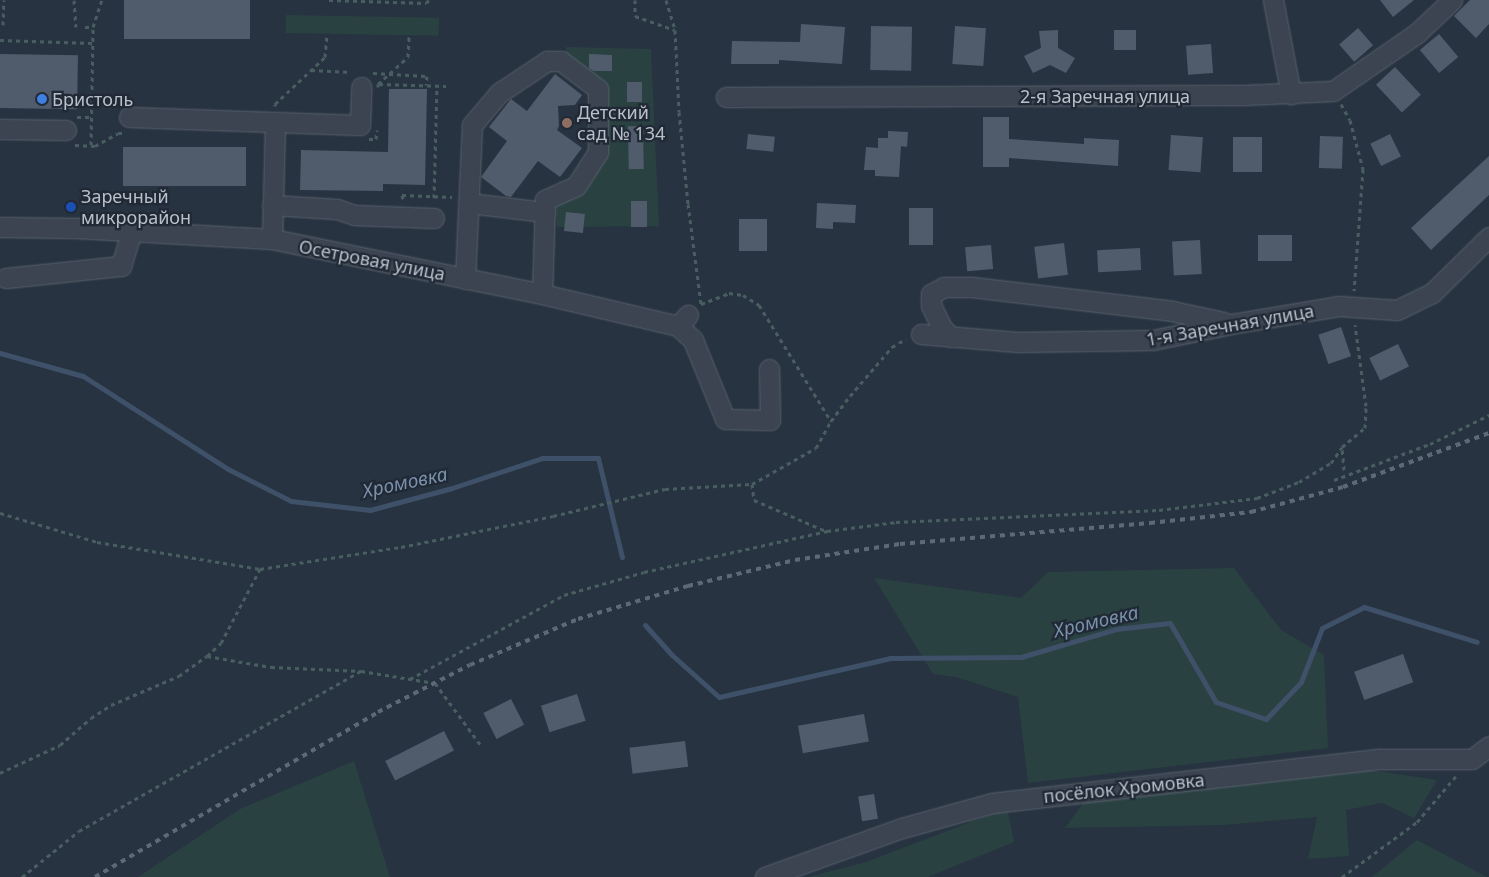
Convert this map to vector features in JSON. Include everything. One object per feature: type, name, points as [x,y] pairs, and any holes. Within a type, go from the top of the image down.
[{"type":"street","points":[[1273,0],[1291,94]]},
{"type":"street","points":[[1333,91],[1417,33],[1452,0]]},
{"type":"street","points":[[465,279],[472,125],[499,92],[547,61],[561,61],[598,89],[598,152],[576,186],[545,200],[542,294]]},
{"type":"street","points":[[129,117],[360,125],[370,85]]},
{"type":"street","name":"2-я Заречная улица","points":[[726,97],[1291,94],[1333,91]]},
{"type":"street","points":[[272,239],[274,122]]},
{"type":"street","points":[[0,129],[66,130]]},
{"type":"street","points":[[469,203],[545,212]]},
{"type":"street","points":[[272,206],[337,209],[354,215],[434,218]]},
{"type":"street","name":"Осетровая улица","points":[[0,227],[132,230],[272,239],[542,294],[689,315]]},
{"type":"street","points":[[6,278],[121,266],[132,230]]},
{"type":"street","name":"1-я Заречная улица","points":[[921,334],[1018,342],[1153,340],[1231,324],[1340,306],[1396,310],[1432,293],[1489,236]]},
{"type":"street","points":[[951,337],[942,328],[931,305],[931,294],[944,288],[972,287],[1172,311],[1231,324]]},
{"type":"street","points":[[689,315],[693,340],[725,419],[770,420],[769,369]]},
{"type":"street","points":[[1472,759],[1489,746]]},
{"type":"street","name":"посёлок Хромовка","points":[[765,877],[902,828],[992,803],[1381,759],[1472,759]]},
{"type":"path","points":[[3,25],[4,0]]},
{"type":"path","points":[[74,0],[76,27]]},
{"type":"path","points":[[91,145],[92,27],[102,0]]},
{"type":"path","points":[[329,0],[426,3],[429,0]]},
{"type":"path","points":[[635,0],[635,16],[675,30]]},
{"type":"path","points":[[666,0],[675,30],[679,112],[686,186],[689,315],[729,293],[743,295],[759,305],[831,421]]},
{"type":"path","points":[[85,27],[92,27]]},
{"type":"path","points":[[274,122],[275,104],[325,57],[327,34]]},
{"type":"path","points":[[370,85],[408,56],[409,36]]},
{"type":"path","points":[[0,40],[92,43]]},
{"type":"path","points":[[344,72],[344,78]]},
{"type":"path","points":[[426,85],[427,76]]},
{"type":"path","points":[[370,85],[446,86]]},
{"type":"path","points":[[434,218],[436,86]]},
{"type":"path","points":[[410,679],[564,595],[644,572],[827,531],[896,522],[1159,510],[1257,498],[1299,482],[1331,463],[1342,447],[1365,428],[1366,406],[1352,307],[1363,169],[1350,120],[1333,91]]},
{"type":"path","points":[[0,513],[97,542],[260,569],[401,547],[553,516],[665,490],[752,484],[816,448],[831,421],[892,347],[921,334]]},
{"type":"path","points":[[1334,480],[1430,444],[1489,415]]},
{"type":"path","points":[[1342,447],[1344,470]]},
{"type":"path","points":[[752,484],[754,500],[827,531]]},
{"type":"path","points":[[0,773],[60,745],[91,718],[111,705],[179,676],[206,656],[221,642],[260,569]]},
{"type":"path","points":[[206,656],[271,667],[361,671],[435,683],[482,747]]},
{"type":"path","points":[[22,877],[79,831],[361,671]]},
{"type":"path","points":[[1342,877],[1417,822],[1472,759]]},
{"type":"green space","points":[[286,15],[439,18],[439,36],[286,33]]},
{"type":"green space","points":[[566,47],[651,49],[659,226],[557,227],[557,200],[580,189],[605,90],[566,58]]},
{"type":"green space","points":[[1234,568],[1281,630],[1324,655],[1328,748],[1028,783],[1018,697],[956,677],[933,674],[874,578],[1021,598],[1048,572]]},
{"type":"green space","points":[[354,761],[390,877],[138,877],[240,809]]},
{"type":"green space","points":[[1371,770],[1437,780],[1414,818],[1382,803],[1346,810],[1349,856],[1308,859],[1317,817],[1223,825],[1065,828],[1089,795],[1248,774]]},
{"type":"green space","points":[[1007,808],[1014,842],[928,877],[808,877],[866,862]]},
{"type":"green space","points":[[1417,840],[1487,877],[1372,877]]},
{"type":"building","points":[[124,0],[250,0],[250,39],[124,39]]},
{"type":"building","points":[[1380,0],[1414,0],[1393,17]]},
{"type":"building","points":[[1470,0],[1489,0],[1489,24],[1476,38],[1454,16]]},
{"type":"building","points":[[801,24],[845,27],[842,64],[779,60],[779,64],[731,64],[732,41],[800,42]]},
{"type":"building","points":[[871,26],[912,27],[911,71],[870,70]]},
{"type":"building","points":[[955,26],[986,28],[983,66],[952,64]]},
{"type":"building","points":[[1358,28],[1373,45],[1354,62],[1339,44]]},
{"type":"building","points":[[1058,30],[1058,48],[1075,58],[1066,73],[1050,65],[1033,73],[1024,56],[1041,48],[1039,31]]},
{"type":"building","points":[[1114,30],[1136,30],[1136,50],[1114,50]]},
{"type":"building","points":[[1439,34],[1458,57],[1439,73],[1420,50]]},
{"type":"building","points":[[1211,44],[1213,73],[1188,75],[1186,46]]},
{"type":"building","points":[[0,54],[78,55],[77,109],[0,108]]},
{"type":"building","points":[[589,54],[612,55],[612,71],[593,71],[589,68]]},
{"type":"building","points":[[1395,67],[1421,95],[1402,113],[1376,85]]},
{"type":"building","points":[[555,74],[582,95],[575,105],[558,106],[559,126],[557,130],[582,148],[560,177],[538,161],[511,197],[506,196],[481,177],[507,141],[489,127],[511,99],[527,111]]},
{"type":"building","points":[[627,82],[642,82],[642,102],[627,102]]},
{"type":"building","points":[[389,89],[427,89],[425,185],[383,184],[383,191],[300,190],[301,150],[388,152]]},
{"type":"building","points":[[983,117],[1009,117],[1009,139],[1084,144],[1084,138],[1119,140],[1118,166],[1009,158],[1009,167],[983,167]]},
{"type":"building","points":[[628,126],[643,126],[644,169],[629,169]]},
{"type":"building","points":[[888,131],[908,132],[907,147],[901,146],[899,177],[875,176],[875,170],[864,170],[866,147],[878,148],[878,138],[888,138]]},
{"type":"building","points":[[748,134],[775,137],[773,152],[746,149]]},
{"type":"building","points":[[1390,134],[1401,156],[1381,166],[1370,144]]},
{"type":"building","points":[[1171,135],[1203,137],[1200,172],[1169,170]]},
{"type":"building","points":[[1320,136],[1343,137],[1342,169],[1319,168]]},
{"type":"building","points":[[1233,137],[1262,137],[1262,172],[1233,172]]},
{"type":"building","points":[[123,147],[246,147],[246,186],[123,186]]},
{"type":"building","points":[[1489,156],[1489,195],[1431,250],[1411,228]]},
{"type":"building","points":[[631,201],[647,201],[647,227],[631,227]]},
{"type":"building","points":[[817,203],[856,205],[855,223],[833,222],[833,229],[816,228]]},
{"type":"building","points":[[909,208],[933,208],[933,245],[909,245]]},
{"type":"building","points":[[566,212],[585,214],[583,233],[564,231]]},
{"type":"building","points":[[739,219],[767,219],[767,251],[739,251]]},
{"type":"building","points":[[1258,235],[1292,235],[1292,261],[1258,261]]},
{"type":"building","points":[[1200,240],[1202,274],[1174,275],[1172,241]]},
{"type":"building","points":[[1064,243],[1068,275],[1038,278],[1034,247]]},
{"type":"building","points":[[991,245],[993,269],[967,271],[965,247]]},
{"type":"building","points":[[1140,248],[1141,270],[1098,272],[1097,250]]},
{"type":"building","points":[[1341,327],[1351,356],[1328,364],[1318,335]]},
{"type":"building","points":[[1398,344],[1409,366],[1380,380],[1369,358]]},
{"type":"building","points":[[1403,654],[1413,682],[1364,700],[1354,672]]},
{"type":"building","points":[[577,694],[586,721],[550,732],[541,706]]},
{"type":"building","points":[[511,699],[524,725],[497,739],[483,713]]},
{"type":"building","points":[[864,714],[869,742],[803,753],[798,726]]},
{"type":"building","points":[[444,731],[454,751],[395,781],[385,761]]},
{"type":"building","points":[[685,741],[688,767],[633,774],[629,748]]},
{"type":"building","points":[[874,794],[878,819],[862,821],[858,797]]},
{"type":"waterway","name":"Хромовка","points":[[0,353],[83,376],[228,469],[291,501],[370,510],[452,488],[542,458],[598,458],[622,557]]},
{"type":"waterway","name":"Хромовка","points":[[645,625],[672,655],[719,697],[890,658],[1021,657],[1116,629],[1170,623],[1216,702],[1266,719],[1301,682],[1322,628],[1364,607],[1477,642]]},
{"type":"railway","points":[[95,877],[378,712],[470,665],[578,619],[688,586],[795,560],[900,544],[1150,523],[1251,512],[1343,487],[1489,433]]},
{"type":"place","name":"Бристоль","points":[[42,99]]},
{"type":"place","name":"Детский сад № 134","points":[[567,123]]},
{"type":"place","name":"Заречный микрорайон","points":[[71,207]]}]
